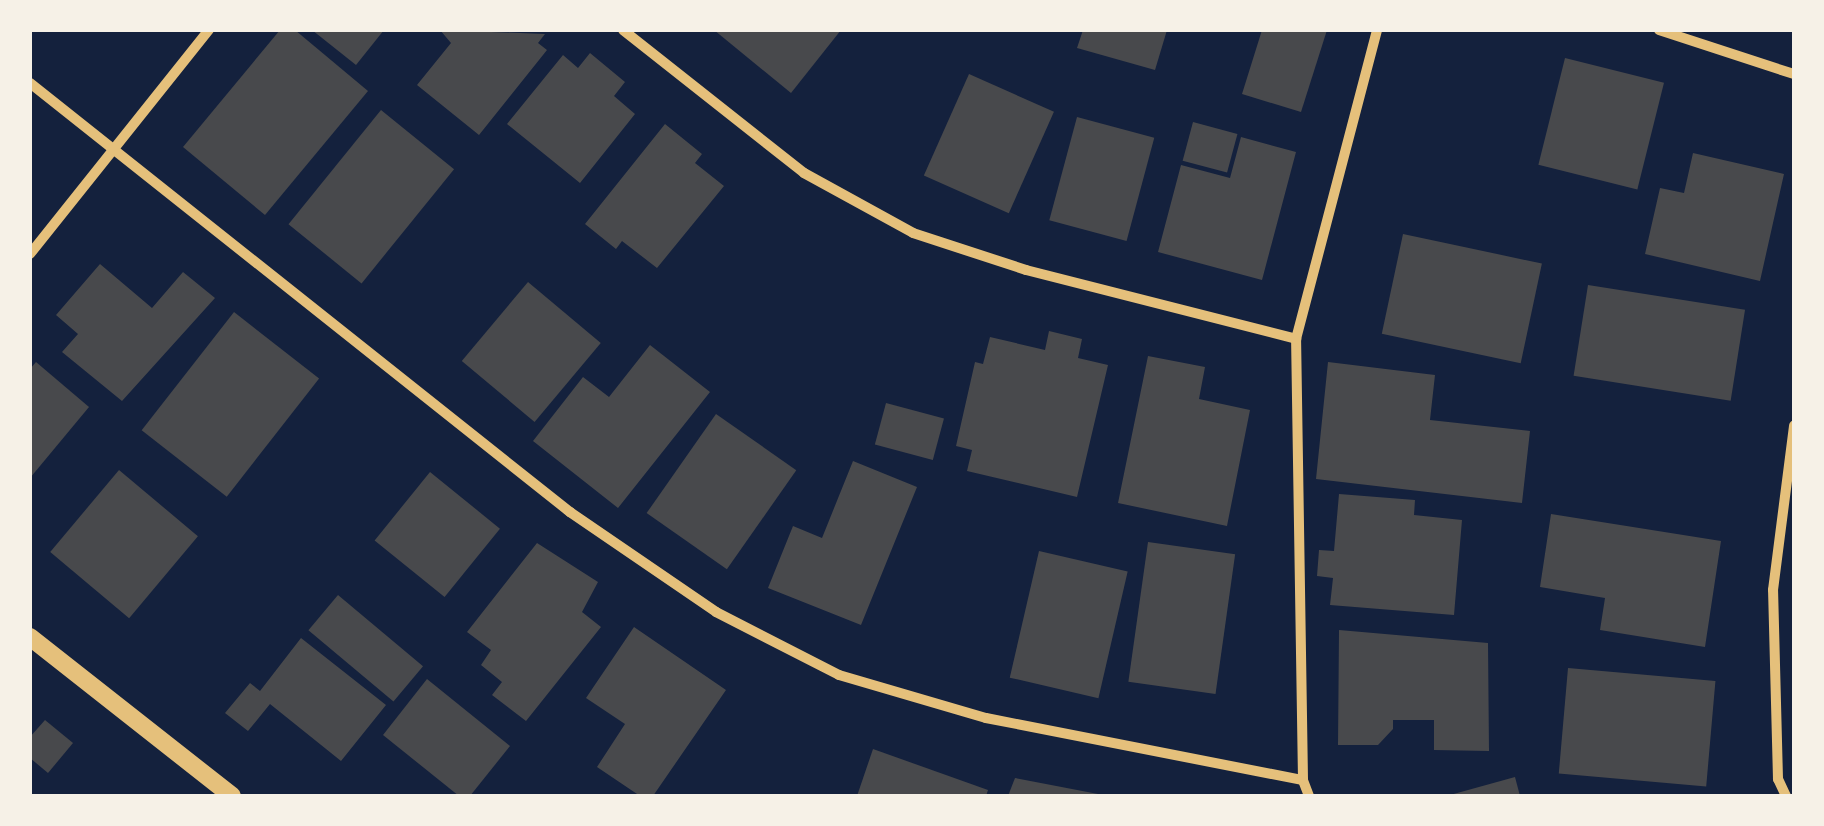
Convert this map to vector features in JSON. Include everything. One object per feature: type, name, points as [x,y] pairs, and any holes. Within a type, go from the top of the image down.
[{"type":"street","points":[[30,254],[209,30]]},
{"type":"street","points":[[622,30],[804,173],[913,234],[1026,270],[1296,338]]},
{"type":"street","points":[[1309,796],[1303,780],[1296,338],[1377,30]]},
{"type":"street","points":[[1660,30],[1794,74]]},
{"type":"street","points":[[30,83],[570,512],[716,612],[840,675],[986,718],[1303,780]]},
{"type":"street","points":[[1786,796],[1778,779],[1773,590],[1794,425]]},
{"type":"street","points":[[30,637],[232,796]]},
{"type":"building","points":[[280,30],[295,30],[368,91],[265,215],[183,147]]},
{"type":"building","points":[[312,30],[384,30],[356,65]]},
{"type":"building","points":[[440,30],[545,34],[538,43],[547,50],[479,135],[417,85],[451,43]]},
{"type":"building","points":[[714,30],[841,30],[791,93]]},
{"type":"building","points":[[1083,30],[1167,30],[1155,70],[1077,48]]},
{"type":"building","points":[[1262,30],[1327,30],[1301,112],[1242,94]]},
{"type":"building","points":[[590,53],[625,82],[614,96],[635,114],[580,183],[507,124],[563,55],[578,68]]},
{"type":"building","points":[[1565,58],[1664,83],[1637,189],[1538,165]]},
{"type":"building","points":[[969,74],[1054,112],[1009,213],[924,175]]},
{"type":"building","points":[[381,110],[454,169],[362,283],[288,224]]},
{"type":"building","points":[[1077,117],[1154,138],[1127,241],[1049,220]]},
{"type":"building","points":[[1193,122],[1237,134],[1227,173],[1183,161]]},
{"type":"building","points":[[665,124],[702,154],[695,163],[724,186],[657,268],[622,241],[616,249],[585,224]]},
{"type":"building","points":[[1241,137],[1296,152],[1262,280],[1158,252],[1181,165],[1230,178]]},
{"type":"building","points":[[1693,153],[1784,174],[1760,281],[1645,254],[1660,188],[1684,193]]},
{"type":"building","points":[[1403,234],[1542,264],[1521,363],[1382,334]]},
{"type":"building","points":[[100,264],[152,308],[183,272],[215,298],[122,401],[62,352],[78,334],[56,315]]},
{"type":"building","points":[[528,282],[601,343],[535,422],[462,361]]},
{"type":"building","points":[[1588,285],[1745,310],[1731,401],[1574,376]]},
{"type":"building","points":[[234,312],[319,378],[227,497],[142,430]]},
{"type":"building","points":[[1049,331],[1082,339],[1078,358],[1108,365],[1077,497],[967,471],[972,450],[956,446],[975,362],[983,364],[990,337],[1045,350]]},
{"type":"building","points":[[650,345],[710,392],[618,508],[533,441],[583,377],[609,397]]},
{"type":"building","points":[[1148,356],[1205,367],[1199,399],[1250,410],[1227,526],[1118,503]]},
{"type":"building","points":[[36,362],[89,407],[30,478],[30,369]]},
{"type":"building","points":[[1328,362],[1435,375],[1430,420],[1530,431],[1522,503],[1316,479]]},
{"type":"building","points":[[886,403],[944,419],[933,460],[875,445]]},
{"type":"building","points":[[716,414],[796,470],[727,569],[647,513]]},
{"type":"building","points":[[853,461],[917,487],[861,625],[768,588],[793,526],[822,538]]},
{"type":"building","points":[[119,470],[198,536],[129,618],[50,552]]},
{"type":"building","points":[[430,472],[500,529],[445,597],[375,540]]},
{"type":"building","points":[[1339,494],[1415,500],[1414,515],[1462,520],[1454,615],[1330,605],[1333,578],[1317,576],[1319,550],[1334,551]]},
{"type":"building","points":[[1551,514],[1721,541],[1705,647],[1600,630],[1605,598],[1540,587]]},
{"type":"building","points":[[1148,542],[1235,554],[1216,694],[1128,682]]},
{"type":"building","points":[[537,543],[598,582],[582,612],[601,627],[526,721],[492,695],[502,682],[481,665],[491,650],[467,632]]},
{"type":"building","points":[[1039,551],[1128,571],[1098,698],[1010,678]]},
{"type":"building","points":[[338,595],[423,666],[393,702],[308,630]]},
{"type":"building","points":[[634,627],[726,690],[653,796],[640,796],[597,767],[625,724],[586,698]]},
{"type":"building","points":[[1339,630],[1488,643],[1489,751],[1434,750],[1434,720],[1393,720],[1393,729],[1378,745],[1338,745]]},
{"type":"building","points":[[301,638],[386,705],[341,761],[270,704],[248,731],[225,713],[250,683],[260,691]]},
{"type":"building","points":[[1568,668],[1715,681],[1706,786],[1559,774]]},
{"type":"building","points":[[427,679],[510,746],[470,796],[459,796],[383,735]]},
{"type":"building","points":[[45,720],[73,743],[48,773],[30,758],[30,737]]},
{"type":"building","points":[[873,749],[988,790],[986,796],[857,796]]},
{"type":"building","points":[[1515,777],[1520,796],[1450,796],[1450,795]]},
{"type":"building","points":[[1015,778],[1098,794],[1008,796]]}]
